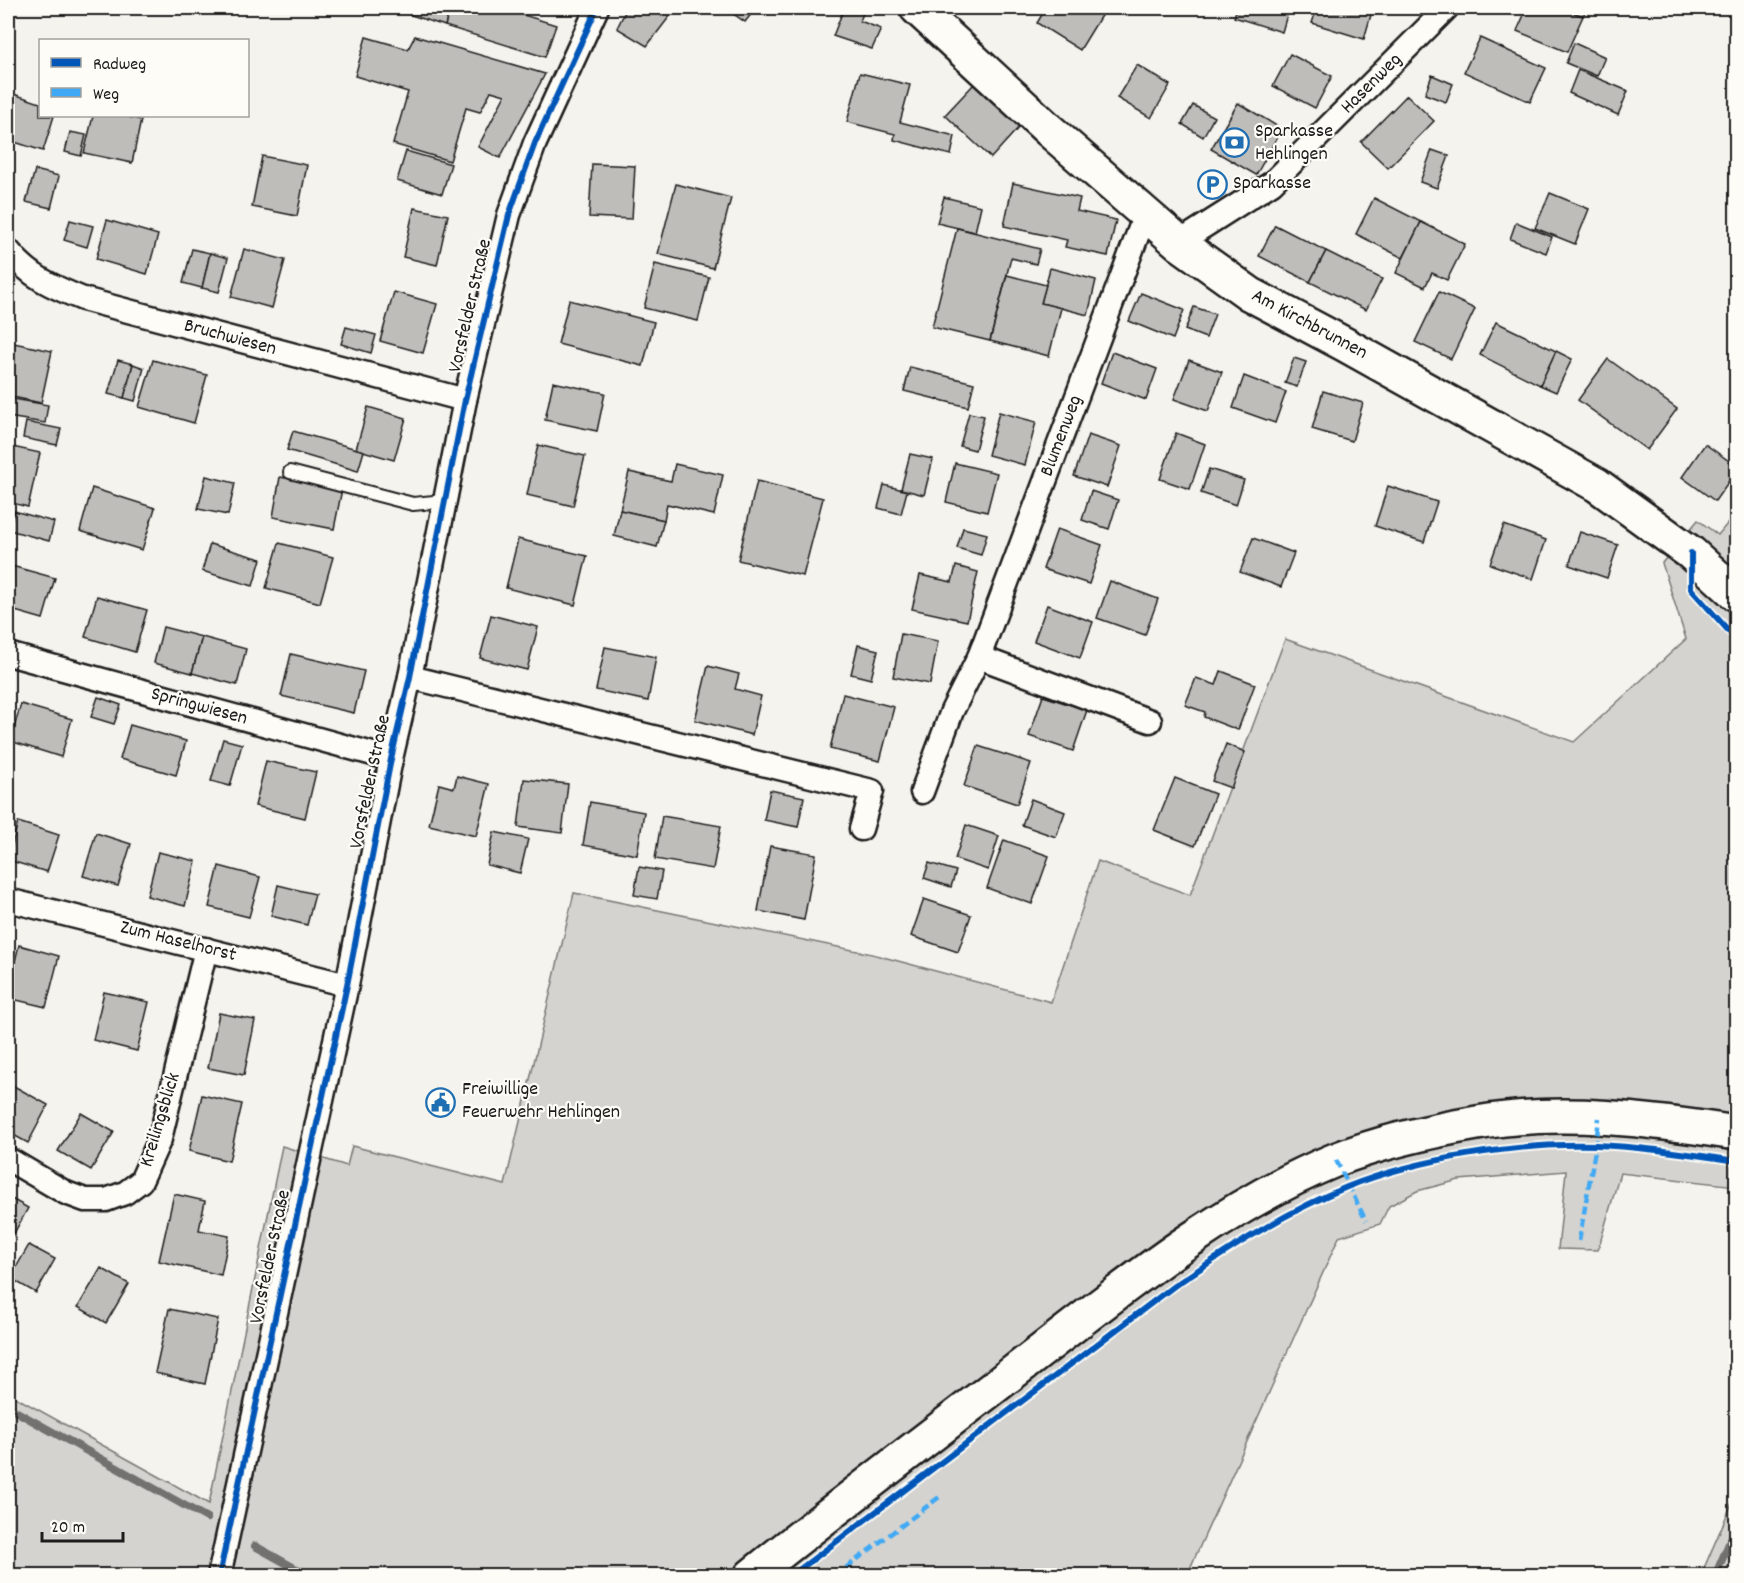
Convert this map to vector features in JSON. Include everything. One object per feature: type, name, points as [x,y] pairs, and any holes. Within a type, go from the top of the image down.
[{"type":"main road","name":"Am Kirchbrunnen","points":[[917,8],[1049,130],[1180,244],[1250,294],[1597,486],[1691,554],[1737,594]]},
{"type":"main road","points":[[751,1575],[1153,1265],[1229,1215],[1277,1187],[1336,1160],[1431,1131],[1518,1118],[1554,1116],[1599,1118],[1737,1133]]},
{"type":"street","name":"Vorsfelder Straße","points":[[219,1575],[347,985],[465,400],[509,215],[535,143],[597,8]]},
{"type":"street","name":"Hasenweg","points":[[1180,244],[1272,183],[1447,8]]},
{"type":"street","name":"Blumenweg","points":[[922,792],[952,711],[979,657],[1145,215]]},
{"type":"street","name":"Bruchwiesen","points":[[11,261],[46,284],[83,299],[465,400]]},
{"type":"street","name":"Springwiesen","points":[[8,654],[391,759]]},
{"type":"street","points":[[979,657],[1150,721]]},
{"type":"street","points":[[410,677],[872,791],[861,829]]},
{"type":"street","name":"Zum Haselhorst","points":[[8,900],[347,985]]},
{"type":"street","name":"Kreilingsblick","points":[[8,1159],[66,1193],[85,1200],[106,1200],[125,1193],[141,1181],[159,1139],[206,950]]},
{"type":"lane","points":[[290,472],[412,504],[445,501]]},
{"type":"shaded area","points":[[1736,513],[1736,1186],[1620,1173],[1598,1250],[1558,1249],[1566,1171],[1459,1180],[1417,1191],[1389,1206],[1380,1224],[1339,1237],[1187,1575],[8,1575],[8,1393],[209,1504],[282,1146],[347,1166],[352,1146],[505,1185],[574,893],[872,954],[1051,1002],[1098,861],[1190,895],[1285,639],[1574,742],[1686,639],[1662,563],[1698,520],[1718,535]]},
{"type":"shaded area","points":[[1736,1494],[1736,1549],[1724,1575],[1701,1575]]},
{"type":"building","points":[[410,8],[450,8],[445,26],[408,14]]},
{"type":"building","points":[[450,8],[501,8],[556,25],[545,57],[445,26]]},
{"type":"building","points":[[627,8],[676,8],[647,46],[617,28]]},
{"type":"building","points":[[725,8],[756,8],[745,22]]},
{"type":"building","points":[[844,8],[865,8],[860,21],[881,29],[872,49],[833,36]]},
{"type":"building","points":[[1046,8],[1091,8],[1102,14],[1080,50],[1037,23]]},
{"type":"building","points":[[1237,8],[1289,8],[1282,32],[1234,17]]},
{"type":"building","points":[[1317,8],[1373,8],[1364,39],[1312,23]]},
{"type":"building","points":[[1527,8],[1562,8],[1583,16],[1567,52],[1517,31]]},
{"type":"building","points":[[1562,8],[1587,8],[1583,16]]},
{"type":"building","points":[[415,36],[545,74],[500,158],[478,147],[505,95],[491,91],[480,112],[466,108],[450,161],[393,144],[408,92],[355,76],[366,37],[408,49]]},
{"type":"building","points":[[1480,38],[1546,68],[1530,102],[1464,72]]},
{"type":"building","points":[[1574,43],[1605,57],[1597,76],[1566,63]]},
{"type":"building","points":[[1290,54],[1332,76],[1315,108],[1273,86]]},
{"type":"building","points":[[1137,65],[1170,85],[1151,118],[1117,98]]},
{"type":"building","points":[[1578,70],[1628,91],[1618,115],[1569,93]]},
{"type":"building","points":[[860,73],[910,85],[900,122],[955,136],[951,155],[894,140],[895,134],[847,122]]},
{"type":"building","points":[[1432,75],[1453,84],[1446,102],[1425,94]]},
{"type":"building","points":[[974,84],[1020,126],[991,158],[945,115]]},
{"type":"building","points":[[8,92],[39,103],[39,117],[54,117],[43,151],[8,140]]},
{"type":"building","points":[[1407,95],[1434,121],[1388,168],[1361,142]]},
{"type":"building","points":[[1238,103],[1282,129],[1256,175],[1211,149]]},
{"type":"building","points":[[1193,105],[1214,117],[1203,137],[1182,124]]},
{"type":"building","points":[[93,117],[128,117],[141,120],[132,163],[84,153]]},
{"type":"building","points":[[70,132],[86,135],[81,156],[65,152]]},
{"type":"building","points":[[1432,150],[1449,156],[1437,188],[1420,182]]},
{"type":"building","points":[[406,151],[451,164],[442,194],[397,181]]},
{"type":"building","points":[[262,156],[307,165],[297,216],[252,207]]},
{"type":"building","points":[[592,164],[635,166],[632,219],[589,217]]},
{"type":"building","points":[[35,170],[59,176],[51,208],[26,202]]},
{"type":"building","points":[[1013,183],[1080,198],[1077,211],[1116,220],[1108,256],[1065,247],[1067,240],[1004,226]]},
{"type":"building","points":[[676,184],[731,198],[713,268],[658,254]]},
{"type":"building","points":[[1550,193],[1589,209],[1575,244],[1535,228]]},
{"type":"building","points":[[944,197],[981,206],[975,232],[937,223]]},
{"type":"building","points":[[1374,198],[1421,222],[1403,258],[1356,234]]},
{"type":"building","points":[[414,208],[448,215],[437,265],[403,257]]},
{"type":"building","points":[[70,220],[93,226],[87,247],[64,240]]},
{"type":"building","points":[[107,220],[158,235],[147,274],[96,259]]},
{"type":"building","points":[[1421,222],[1465,244],[1447,280],[1432,273],[1425,287],[1396,273]]},
{"type":"building","points":[[1516,222],[1552,237],[1546,253],[1510,239]]},
{"type":"building","points":[[1275,225],[1326,251],[1310,282],[1259,256]]},
{"type":"building","points":[[957,228],[1040,249],[1036,264],[1011,258],[990,341],[932,327]]},
{"type":"building","points":[[192,249],[210,253],[202,288],[183,283]]},
{"type":"building","points":[[244,249],[285,260],[272,308],[231,297]]},
{"type":"building","points":[[1326,251],[1382,279],[1366,310],[1310,282]]},
{"type":"building","points":[[210,253],[228,258],[219,292],[202,288]]},
{"type":"building","points":[[655,264],[709,277],[698,321],[644,308]]},
{"type":"building","points":[[1050,268],[1096,280],[1088,315],[1041,303]]},
{"type":"building","points":[[1007,275],[1046,285],[1041,303],[1061,308],[1049,356],[990,341]]},
{"type":"building","points":[[394,292],[437,304],[423,353],[380,341]]},
{"type":"building","points":[[1439,292],[1475,309],[1451,359],[1415,342]]},
{"type":"building","points":[[1141,293],[1184,310],[1173,339],[1129,321]]},
{"type":"building","points":[[569,300],[654,322],[643,366],[558,344]]},
{"type":"building","points":[[1194,307],[1215,314],[1206,338],[1185,330]]},
{"type":"building","points":[[1496,322],[1556,351],[1540,385],[1480,355]]},
{"type":"building","points":[[346,327],[376,335],[371,353],[341,344]]},
{"type":"building","points":[[9,342],[52,351],[41,403],[8,396]]},
{"type":"building","points":[[1556,351],[1572,359],[1556,392],[1540,385]]},
{"type":"building","points":[[1112,352],[1157,369],[1146,400],[1101,383]]},
{"type":"building","points":[[1294,358],[1306,362],[1297,387],[1285,383]]},
{"type":"building","points":[[1608,359],[1677,409],[1647,450],[1578,400]]},
{"type":"building","points":[[118,360],[133,364],[124,398],[108,394]]},
{"type":"building","points":[[153,360],[207,375],[194,423],[139,407]]},
{"type":"building","points":[[1189,360],[1222,372],[1208,411],[1174,399]]},
{"type":"building","points":[[133,364],[144,368],[135,401],[124,398]]},
{"type":"building","points":[[910,367],[974,383],[968,407],[904,391]]},
{"type":"building","points":[[1244,376],[1286,392],[1275,423],[1233,408]]},
{"type":"building","points":[[553,382],[605,393],[597,431],[545,420]]},
{"type":"building","points":[[1323,391],[1363,403],[1352,441],[1312,429]]},
{"type":"building","points":[[8,398],[48,405],[45,423],[8,417]]},
{"type":"building","points":[[368,407],[406,418],[394,460],[356,449]]},
{"type":"building","points":[[999,412],[1036,422],[1025,465],[988,455]]},
{"type":"building","points":[[969,413],[984,416],[975,450],[960,446]]},
{"type":"building","points":[[26,422],[61,429],[57,445],[23,438]]},
{"type":"building","points":[[293,431],[364,451],[358,471],[287,450]]},
{"type":"building","points":[[1176,433],[1205,444],[1190,489],[1160,479]]},
{"type":"building","points":[[1088,435],[1121,446],[1107,487],[1074,476]]},
{"type":"building","points":[[1705,444],[1736,466],[1736,471],[1715,501],[1682,477]]},
{"type":"building","points":[[538,445],[585,456],[573,506],[527,495]]},
{"type":"building","points":[[8,446],[40,453],[28,507],[8,502]]},
{"type":"building","points":[[910,454],[933,459],[924,495],[901,489]]},
{"type":"building","points":[[955,463],[997,473],[987,512],[946,502]]},
{"type":"building","points":[[675,464],[723,475],[714,515],[667,504],[664,520],[620,510],[629,472],[671,481]]},
{"type":"building","points":[[1209,469],[1244,480],[1236,505],[1201,493]]},
{"type":"building","points":[[206,476],[235,483],[228,515],[198,509]]},
{"type":"building","points":[[280,477],[342,489],[334,529],[273,517]]},
{"type":"building","points":[[757,481],[823,498],[803,576],[738,560]]},
{"type":"building","points":[[884,485],[907,491],[901,514],[878,508]]},
{"type":"building","points":[[1388,486],[1437,502],[1424,542],[1375,526]]},
{"type":"building","points":[[92,488],[155,508],[142,550],[80,531]]},
{"type":"building","points":[[1091,491],[1118,500],[1109,529],[1082,520]]},
{"type":"building","points":[[620,510],[664,520],[657,547],[614,536]]},
{"type":"building","points":[[14,511],[54,522],[49,541],[9,530]]},
{"type":"building","points":[[1504,525],[1546,540],[1533,579],[1490,564]]},
{"type":"building","points":[[963,528],[987,534],[981,555],[957,548]]},
{"type":"building","points":[[1057,529],[1102,545],[1089,584],[1043,569]]},
{"type":"building","points":[[1580,532],[1618,545],[1607,578],[1569,565]]},
{"type":"building","points":[[1253,538],[1294,553],[1281,587],[1240,572]]},
{"type":"building","points":[[518,539],[587,556],[575,605],[506,588]]},
{"type":"building","points":[[279,543],[333,557],[320,603],[266,588]]},
{"type":"building","points":[[210,544],[261,559],[253,586],[202,571]]},
{"type":"building","points":[[8,565],[55,578],[43,619],[8,609]]},
{"type":"building","points":[[956,566],[978,572],[967,621],[912,609],[920,575],[952,582]]},
{"type":"building","points":[[1110,581],[1158,599],[1145,635],[1097,618]]},
{"type":"building","points":[[97,596],[147,610],[135,652],[85,637]]},
{"type":"building","points":[[1047,605],[1093,622],[1080,658],[1034,641]]},
{"type":"building","points":[[491,615],[538,627],[527,670],[480,658]]},
{"type":"building","points":[[163,627],[202,637],[192,673],[154,663]]},
{"type":"building","points":[[901,634],[938,641],[930,684],[893,677]]},
{"type":"building","points":[[202,637],[246,649],[237,685],[192,673]]},
{"type":"building","points":[[858,645],[878,650],[871,679],[851,674]]},
{"type":"building","points":[[605,647],[656,657],[648,701],[596,690]]},
{"type":"building","points":[[291,654],[364,671],[354,713],[281,696]]},
{"type":"building","points":[[708,666],[739,674],[735,689],[761,696],[752,735],[695,720]]},
{"type":"building","points":[[1221,671],[1255,684],[1238,730],[1204,717],[1205,712],[1185,705],[1196,678],[1216,685]]},
{"type":"building","points":[[843,694],[894,707],[880,761],[830,749]]},
{"type":"building","points":[[1043,696],[1087,710],[1073,751],[1029,736]]},
{"type":"building","points":[[98,697],[121,705],[114,724],[91,717]]},
{"type":"building","points":[[21,704],[72,719],[61,757],[10,741]]},
{"type":"building","points":[[130,725],[186,741],[176,775],[120,759]]},
{"type":"building","points":[[223,739],[242,744],[230,786],[211,781]]},
{"type":"building","points":[[1226,744],[1245,752],[1231,788],[1212,781]]},
{"type":"building","points":[[978,746],[1031,763],[1017,804],[964,786]]},
{"type":"building","points":[[266,761],[316,772],[305,818],[255,806]]},
{"type":"building","points":[[457,776],[489,784],[476,836],[429,825],[439,784],[454,788]]},
{"type":"building","points":[[1175,778],[1215,794],[1195,846],[1154,830]]},
{"type":"building","points":[[524,779],[568,784],[562,833],[518,827]]},
{"type":"building","points":[[770,790],[804,797],[798,827],[764,820]]},
{"type":"building","points":[[1031,799],[1065,812],[1056,837],[1022,825]]},
{"type":"building","points":[[590,802],[644,812],[637,855],[583,845]]},
{"type":"building","points":[[662,816],[721,826],[713,869],[655,859]]},
{"type":"building","points":[[18,822],[59,835],[47,872],[8,860]]},
{"type":"building","points":[[966,825],[999,836],[988,870],[955,859]]},
{"type":"building","points":[[494,832],[528,839],[520,873],[487,865]]},
{"type":"building","points":[[96,833],[131,844],[118,886],[83,876]]},
{"type":"building","points":[[1004,840],[1049,856],[1032,904],[987,888]]},
{"type":"building","points":[[770,846],[816,854],[804,920],[758,911]]},
{"type":"building","points":[[158,852],[196,861],[185,906],[147,896]]},
{"type":"building","points":[[929,863],[956,871],[951,887],[924,878]]},
{"type":"building","points":[[219,866],[260,877],[249,917],[209,907]]},
{"type":"building","points":[[639,867],[662,871],[657,899],[634,895]]},
{"type":"building","points":[[278,885],[315,894],[307,925],[271,916]]},
{"type":"building","points":[[924,899],[971,915],[958,952],[911,936]]},
{"type":"building","points":[[19,945],[59,956],[46,1007],[8,998]]},
{"type":"building","points":[[104,992],[149,1002],[137,1051],[93,1040]]},
{"type":"building","points":[[219,1013],[255,1020],[244,1075],[208,1068]]},
{"type":"building","points":[[12,1085],[48,1105],[28,1143],[8,1132],[8,1094]]},
{"type":"building","points":[[202,1095],[242,1104],[229,1161],[189,1151]]},
{"type":"building","points":[[81,1113],[114,1132],[91,1170],[58,1151]]},
{"type":"building","points":[[174,1194],[205,1201],[199,1230],[229,1236],[221,1275],[159,1261]]},
{"type":"building","points":[[8,1197],[28,1208],[8,1244]]},
{"type":"building","points":[[29,1245],[55,1259],[36,1293],[10,1278]]},
{"type":"building","points":[[101,1268],[129,1284],[106,1323],[78,1307]]},
{"type":"building","points":[[169,1309],[218,1319],[205,1384],[155,1373]]},
{"type":"waterway","points":[[8,1407],[207,1518]]},
{"type":"waterway","points":[[1715,1576],[1736,1527]]},
{"type":"waterway","points":[[255,1546],[309,1576]]},
{"type":"marked path","points":[[1579,1241],[1599,1118]]},
{"type":"marked path","points":[[1336,1160],[1366,1221]]},
{"type":"marked path","points":[[835,1576],[942,1495]]},
{"type":"cycle path","points":[[219,1576],[347,985],[465,400],[509,215],[535,143],[597,8]]},
{"type":"cycle path","points":[[1691,553],[1691,589],[1736,639]]},
{"type":"cycle path","points":[[791,1576],[1174,1286],[1258,1232],[1324,1197],[1374,1177],[1405,1168],[1470,1154],[1536,1146],[1614,1146],[1736,1161]]},
{"type":"place","name":"Sparkasse Hehlingen","points":[[1234,143]]},
{"type":"place","name":"Sparkasse","points":[[1212,184]]},
{"type":"place","name":"Freiwillige Feuerwehr Hehlingen","points":[[441,1102]]}]
